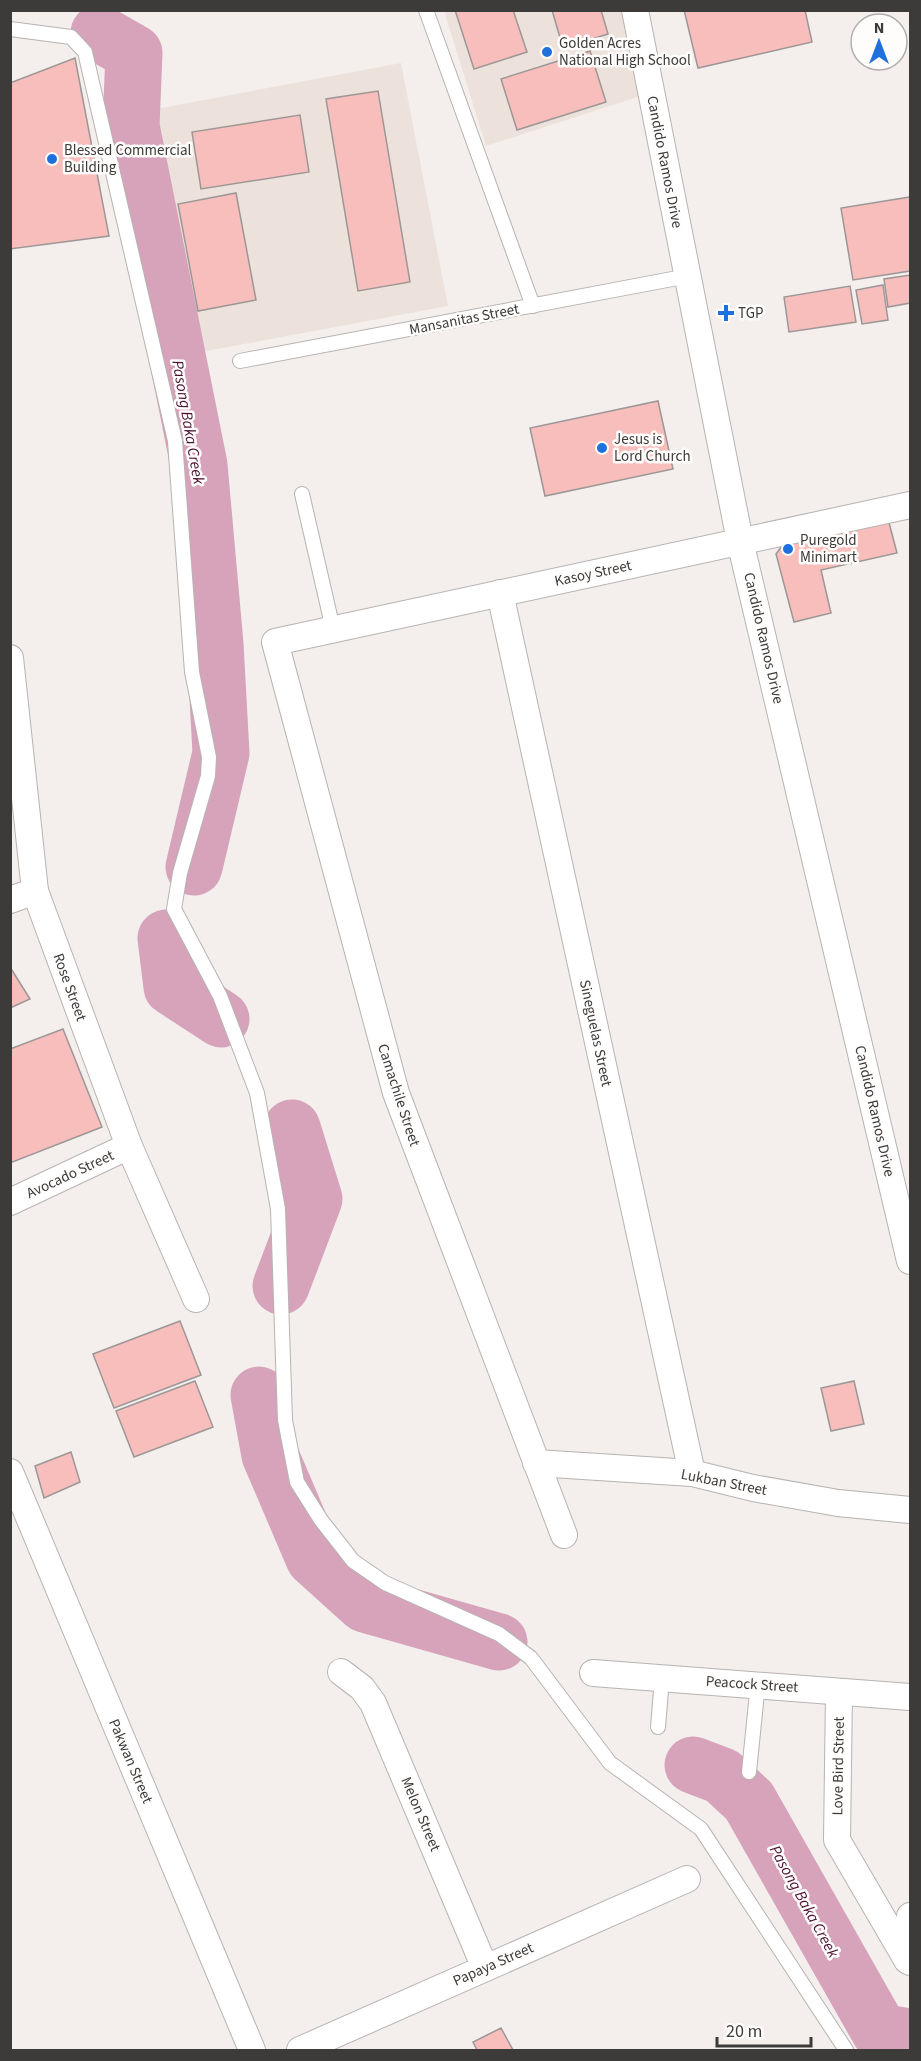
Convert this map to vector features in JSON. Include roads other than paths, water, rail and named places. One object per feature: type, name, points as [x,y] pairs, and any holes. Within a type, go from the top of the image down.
[{"type":"street","name":"Candido Ramos Drive","points":[[635,10],[740,541],[910,1261]]},
{"type":"street","name":"Kasoy Street","points":[[275,642],[910,505]]},
{"type":"street","name":"Sineguelas Street","points":[[500,593],[692,1473]]},
{"type":"street","name":"Camachile Street","points":[[275,642],[396,1093],[564,1535]]},
{"type":"street","name":"Rose Street","points":[[10,658],[35,891],[129,1146],[196,1299]]},
{"type":"street","points":[[10,900],[35,891]]},
{"type":"street","name":"Avocado Street","points":[[10,1202],[129,1146]]},
{"type":"street","name":"Lukban Street","points":[[536,1462],[692,1473],[753,1488],[838,1503],[910,1510]]},
{"type":"street","name":"Pakwan Street","points":[[10,1472],[252,2050]]},
{"type":"street","name":"Melon Street","points":[[341,1672],[362,1688],[373,1703],[485,1968]]},
{"type":"street","name":"Peacock Street","points":[[593,1673],[758,1683],[910,1697]]},
{"type":"street","name":"Love Bird Street","points":[[839,1692],[837,1840],[909,1961]]},
{"type":"street","name":"Papaya Street","points":[[300,2050],[687,1879]]},
{"type":"street","points":[[909,1961],[910,1916]]},
{"type":"lane","points":[[426,10],[533,306]]},
{"type":"lane","points":[[10,29],[70,37],[85,52],[175,441],[192,672],[209,757],[208,776],[180,873],[174,909],[219,996],[257,1093],[278,1209],[285,1420],[297,1482],[321,1520],[353,1562],[385,1583],[499,1634],[514,1644],[531,1658],[610,1763],[701,1829],[846,2050]]},
{"type":"lane","name":"Mansanitas Street","points":[[240,361],[688,276]]},
{"type":"lane","points":[[302,494],[333,629]]},
{"type":"lane","points":[[658,1727],[662,1678]]},
{"type":"lane","points":[[749,1772],[758,1683]]},
{"type":"waterway","name":"Pasong Baka Creek","points":[[99,33],[134,53],[131,126],[199,465],[215,644],[221,753],[194,867]]},
{"type":"waterway","name":"Pasong Baka Creek","points":[[166,938],[172,987],[221,1019]]},
{"type":"waterway","name":"Pasong Baka Creek","points":[[281,1286],[314,1199],[292,1128]]},
{"type":"waterway","name":"Pasong Baka Creek","points":[[259,1395],[270,1455],[314,1558],[365,1604],[499,1642]]},
{"type":"waterway","name":"Pasong Baka Creek","points":[[693,1765],[722,1776],[749,1801],[880,2032],[910,2037]]},
{"type":"place","name":"Golden Acres National High School","points":[[547,52]]},
{"type":"place","name":"Blessed Commercial Building","points":[[52,159]]},
{"type":"place","name":"TGP","points":[[726,313]]},
{"type":"place","name":"Jesus is Lord Church","points":[[602,448]]},
{"type":"place","name":"Puregold Minimart","points":[[788,549]]}]
